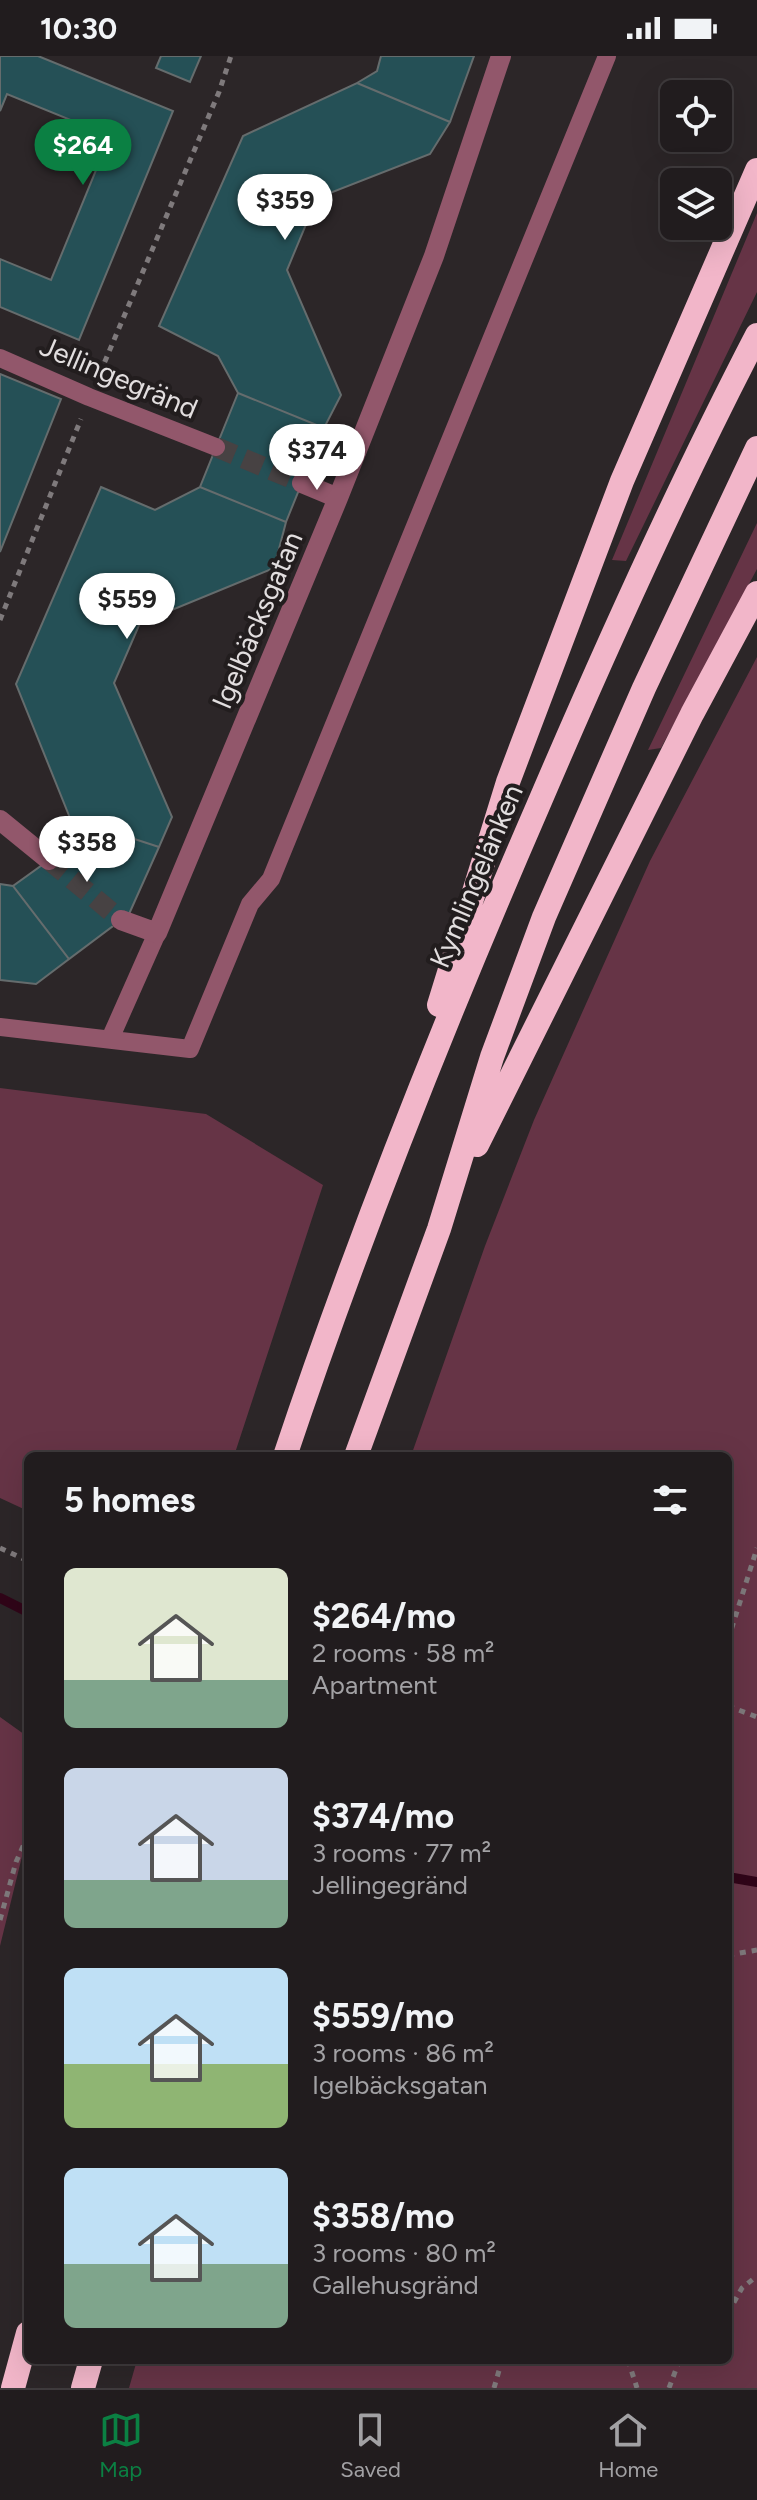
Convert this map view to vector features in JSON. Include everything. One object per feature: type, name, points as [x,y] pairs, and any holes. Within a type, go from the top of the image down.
[{"type":"highway","points":[[393,1152],[508,782],[622,481],[757,170]]},
{"type":"highway","name":"Kymlingelänken","points":[[286,1452],[393,1152],[498,897],[596,671],[705,436],[757,335]]},
{"type":"highway","points":[[357,1452],[442,1220],[492,1057],[544,917],[644,688],[757,448]]},
{"type":"highway","points":[[442,1220],[692,714],[757,593]]},
{"type":"highway","points":[[13,2388],[24,2348]]},
{"type":"highway","points":[[83,2388],[90,2364]]},
{"type":"street","name":"Igelbäcksgatan","points":[[157,933],[338,498],[434,256],[501,56]]},
{"type":"street","points":[[302,483],[338,498]]},
{"type":"street","points":[[0,820],[49,860]]},
{"type":"street","points":[[121,920],[157,933]]},
{"type":"lane","points":[[0,1027],[190,1049],[250,904],[271,879],[607,56]]},
{"type":"lane","name":"Jellingegränd","points":[[0,358],[216,447]]},
{"type":"lane","points":[[110,1039],[157,933]]},
{"type":"path","points":[[0,620],[89,397],[219,92],[231,56]]},
{"type":"path","points":[[0,1548],[24,1559]]},
{"type":"path","points":[[732,1627],[757,1548]]},
{"type":"path","points":[[732,1708],[757,1717]]},
{"type":"path","points":[[0,1920],[24,1844]]},
{"type":"path","points":[[732,1954],[757,1950]]},
{"type":"path","points":[[732,2306],[742,2288],[757,2276]]},
{"type":"path","points":[[494,2388],[501,2364]]},
{"type":"path","points":[[629,2364],[637,2388]]},
{"type":"path","points":[[669,2388],[678,2364]]},
{"type":"shaded area","points":[[757,213],[757,292],[626,561],[612,560]]},
{"type":"shaded area","points":[[757,523],[757,569],[661,748],[648,750]]},
{"type":"shaded area","points":[[757,657],[757,2388],[129,2388],[136,2364],[732,2364],[732,1452],[412,1452],[485,1246],[534,1120],[650,861]]},
{"type":"shaded area","points":[[0,1088],[206,1114],[323,1185],[235,1452],[24,1452],[24,1509],[0,1498]]},
{"type":"shaded area","points":[[0,1717],[24,1734],[24,1848],[0,1946]]},
{"type":"building","points":[[0,56],[38,56],[173,111],[79,340],[0,307],[0,259],[51,280],[110,136],[7,94],[0,111]]},
{"type":"building","points":[[161,56],[201,56],[190,82],[156,68]]},
{"type":"building","points":[[381,56],[474,56],[450,122],[357,83],[377,71]]},
{"type":"building","points":[[357,83],[450,122],[430,154],[317,198],[287,270],[341,395],[324,428],[238,393],[218,356],[159,326],[243,136]]},
{"type":"building","points":[[0,374],[61,399],[0,552]]},
{"type":"building","points":[[238,393],[324,428],[286,522],[200,487]]},
{"type":"building","points":[[101,487],[155,510],[200,487],[286,522],[274,568],[140,623],[114,683],[172,817],[159,847],[70,818],[16,684]]},
{"type":"building","points":[[70,818],[159,847],[129,914],[69,959],[13,886],[49,860]]},
{"type":"building","points":[[0,884],[13,886],[69,959],[36,984],[0,980]]},
{"type":"waterway","points":[[0,1598],[24,1610]]},
{"type":"waterway","points":[[732,1878],[757,1882]]},
{"type":"tunnel","points":[[216,447],[302,483]]},
{"type":"tunnel","points":[[49,860],[121,920]]}]
